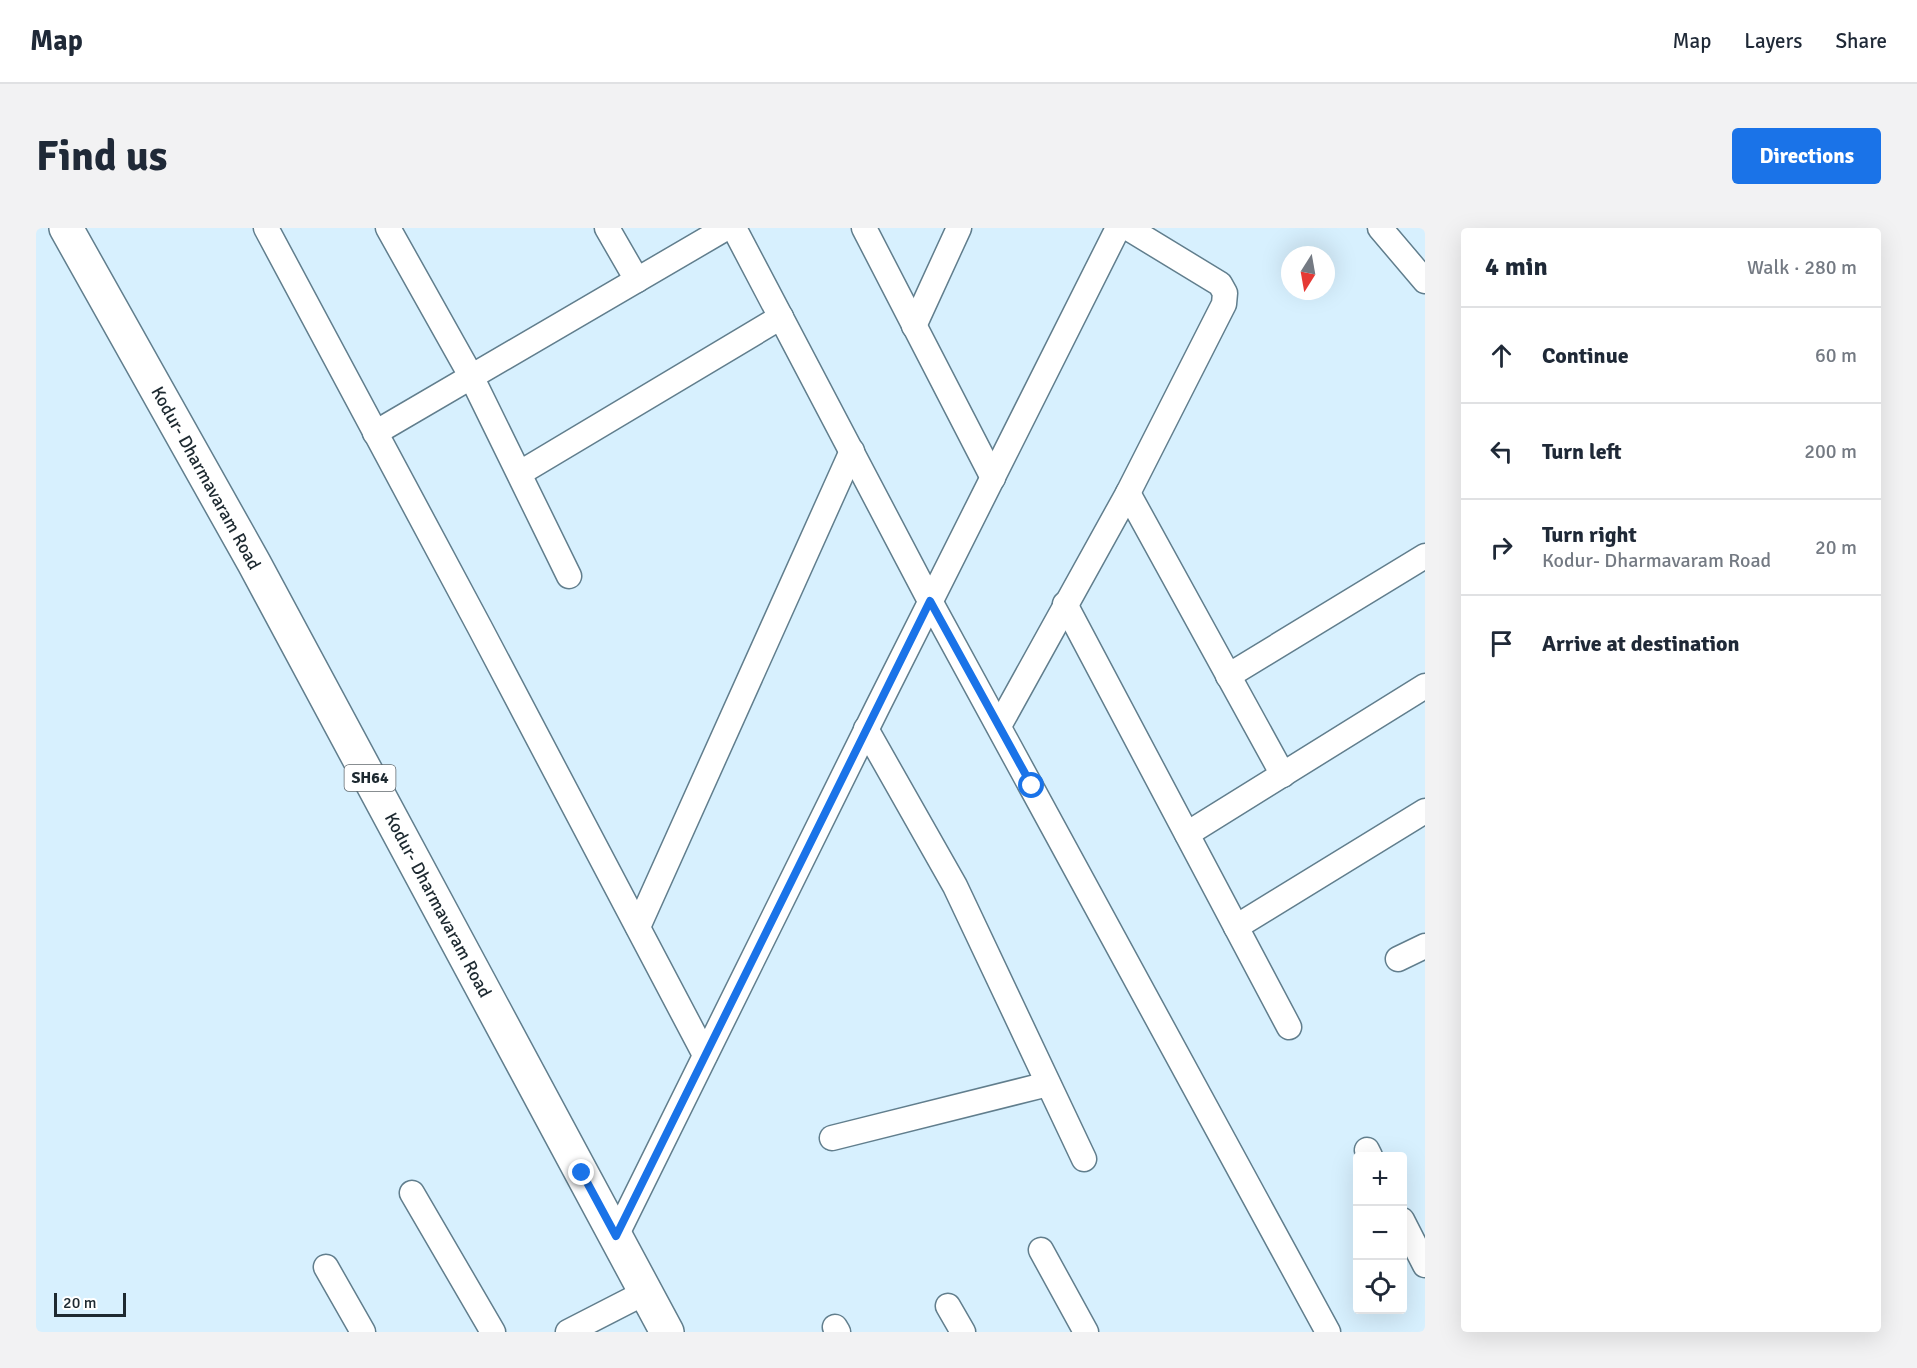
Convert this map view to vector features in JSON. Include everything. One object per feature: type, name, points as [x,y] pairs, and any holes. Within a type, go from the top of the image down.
[{"type":"main road","name":"Kodur- Dharmavaram Road","points":[[66,228],[254,563],[668,1332]]},
{"type":"street","points":[[266,228],[705,1055]]},
{"type":"street","points":[[388,228],[471,376],[568,576]]},
{"type":"street","points":[[607,228],[637,280]]},
{"type":"street","points":[[375,433],[726,228]]},
{"type":"street","points":[[734,228],[930,601],[1328,1332]]},
{"type":"street","points":[[864,228],[993,478]]},
{"type":"street","points":[[914,326],[959,228]]},
{"type":"street","points":[[616,1236],[866,729],[1118,228]]},
{"type":"street","points":[[999,726],[1128,493],[1224,304],[1226,293],[1220,284],[1128,228]]},
{"type":"street","points":[[1380,228],[1425,281]]},
{"type":"street","points":[[520,473],[781,317]]},
{"type":"street","points":[[638,927],[852,451]]},
{"type":"street","points":[[1128,493],[1282,775]]},
{"type":"street","points":[[1228,676],[1425,556]]},
{"type":"street","points":[[1065,604],[1288,1026]]},
{"type":"street","points":[[1187,834],[1425,686]]},
{"type":"street","points":[[866,729],[955,886],[1084,1159]]},
{"type":"street","points":[[1236,927],[1425,810]]},
{"type":"street","points":[[1398,959],[1425,946]]},
{"type":"street","points":[[832,1138],[1048,1084]]},
{"type":"street","points":[[412,1193],[494,1332]]},
{"type":"street","points":[[1407,1230],[1425,1265]]},
{"type":"street","points":[[1041,1250],[1086,1332]]},
{"type":"street","points":[[326,1267],[363,1332]]},
{"type":"street","points":[[568,1332],[646,1292]]},
{"type":"street","points":[[948,1306],[963,1332]]},
{"type":"route","points":[[582,1173],[616,1236],[930,601],[1032,786]]}]
